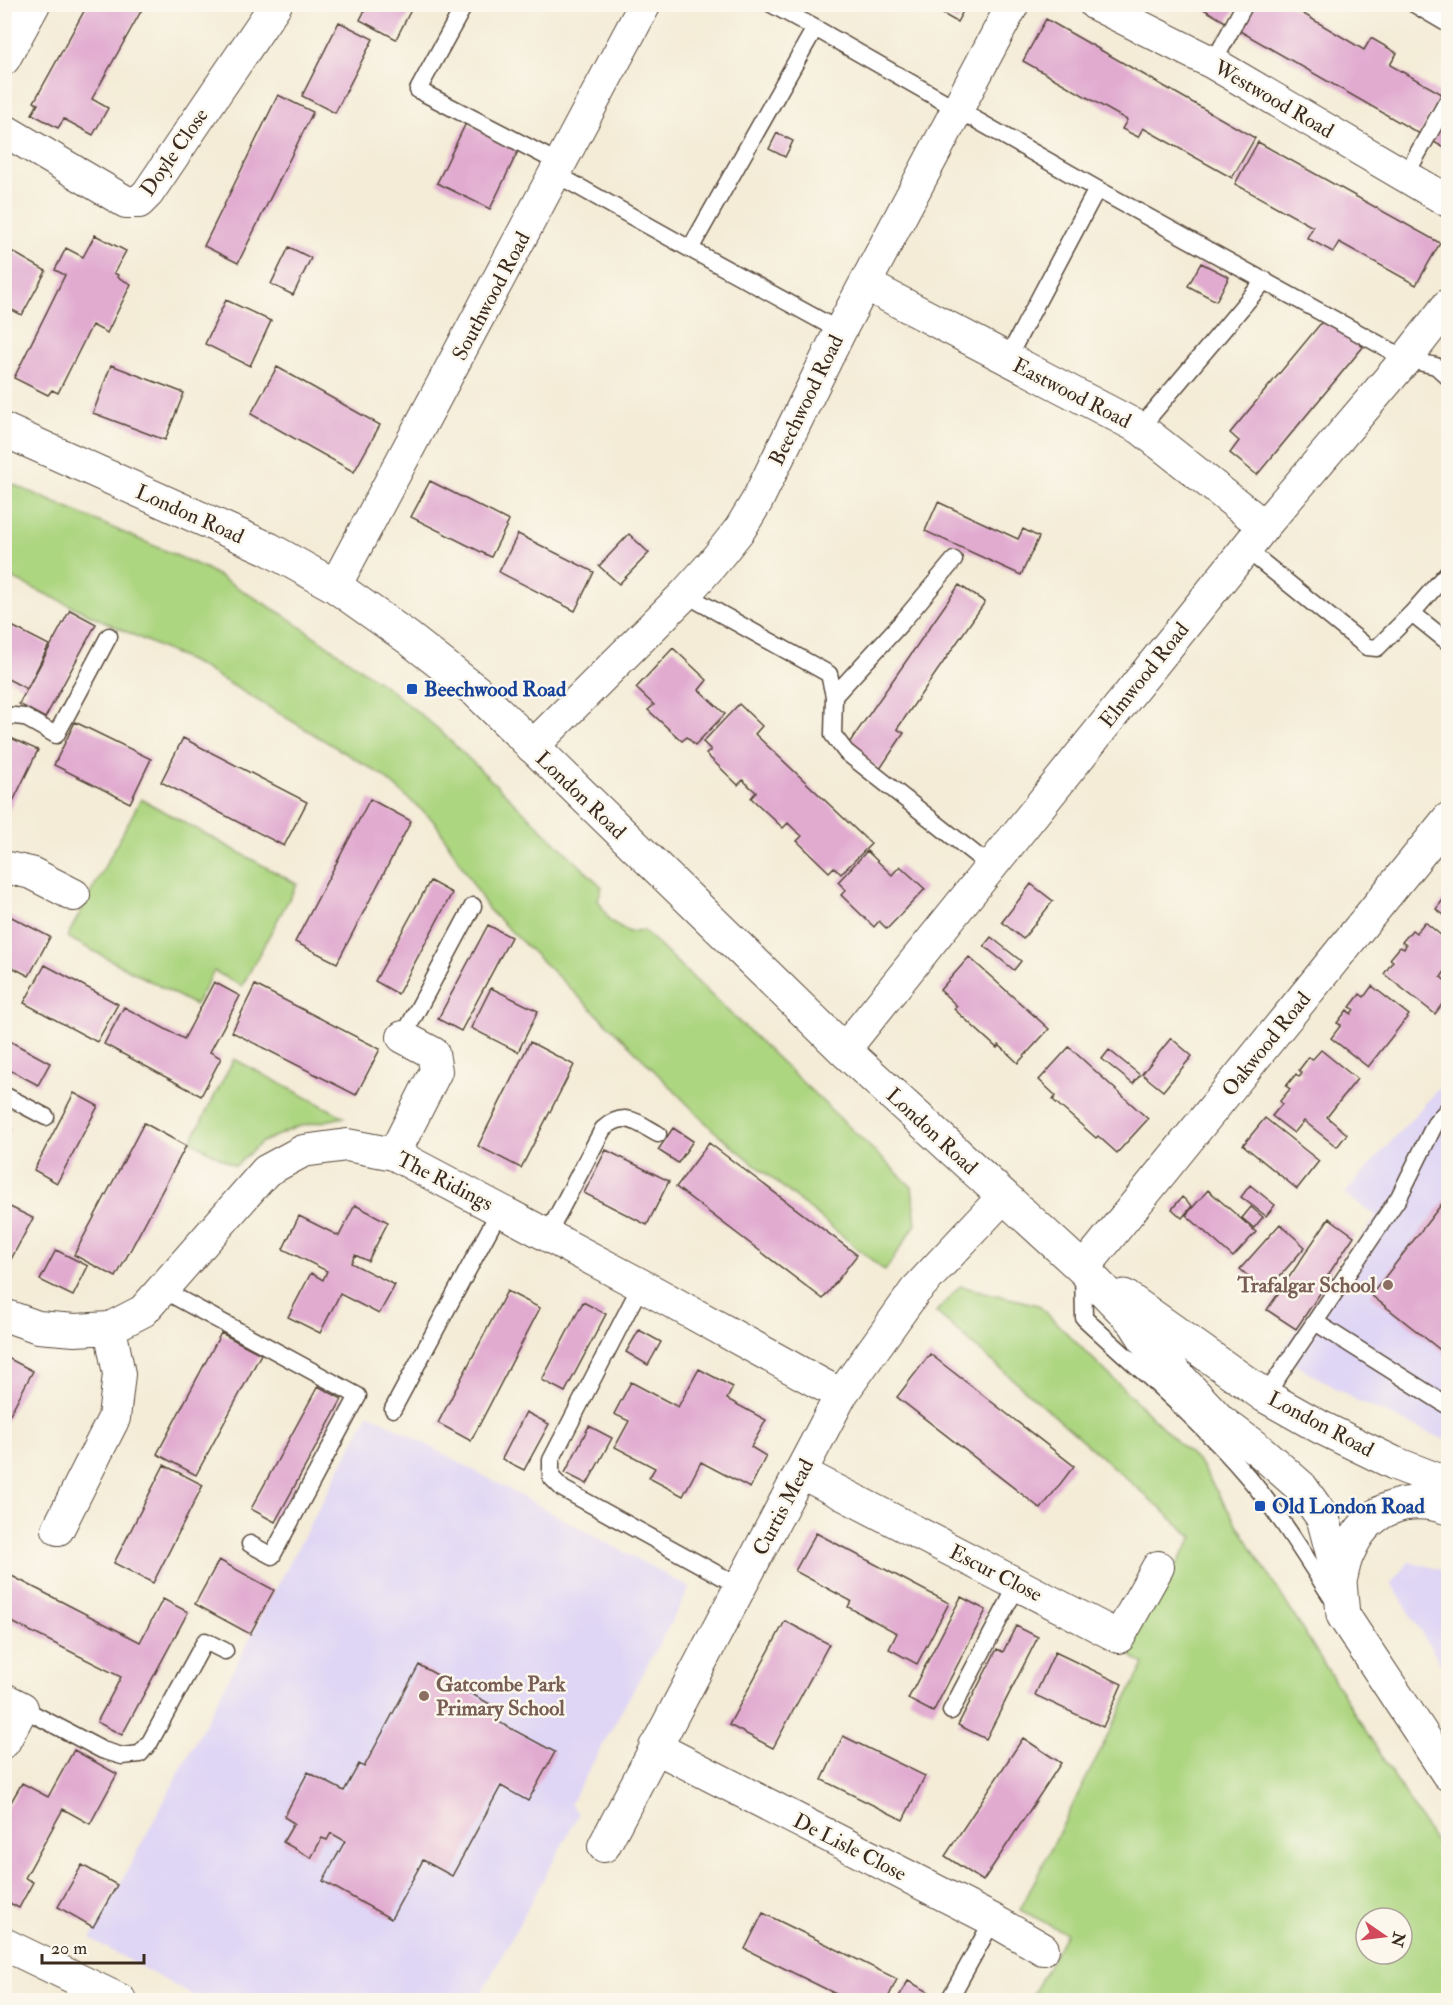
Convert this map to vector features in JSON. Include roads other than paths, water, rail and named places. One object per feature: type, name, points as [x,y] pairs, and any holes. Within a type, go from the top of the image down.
[{"type":"main road","name":"London Road","points":[[4,430],[269,549],[335,586],[407,637],[476,692],[844,1050],[1083,1269],[1134,1322],[1148,1344],[1220,1421],[1301,1487],[1323,1518],[1340,1582]]},
{"type":"main road","name":"London Road","points":[[1083,1269],[1175,1330],[1265,1396],[1394,1463],[1449,1484]]},
{"type":"main road","points":[[1449,1508],[1419,1503],[1398,1505],[1376,1514],[1348,1551],[1340,1582],[1343,1615],[1449,1774]]},
{"type":"street","points":[[4,59],[34,4]]},
{"type":"street","name":"Doyle Close","points":[[4,130],[126,202],[139,202],[148,193],[276,4]]},
{"type":"street","name":"Southwood Road","points":[[335,586],[645,4]]},
{"type":"street","name":"Beechwood Road","points":[[532,747],[685,594],[740,529],[757,501],[840,331],[1013,4]]},
{"type":"street","name":"Westwood Road","points":[[1095,4],[1213,63],[1449,201]]},
{"type":"street","name":"Eastwood Road","points":[[865,284],[1140,428],[1255,537]]},
{"type":"street","name":"Elmwood Road","points":[[844,1050],[1255,537],[1406,359],[1449,304]]},
{"type":"street","name":"Oakwood Road","points":[[1083,1269],[1449,819]]},
{"type":"street","points":[[4,867],[31,873],[74,895]]},
{"type":"street","points":[[394,1154],[436,1071],[433,1053],[403,1037]]},
{"type":"street","name":"The Ridings","points":[[4,1315],[38,1327],[75,1330],[110,1328],[143,1311],[266,1171],[303,1151],[347,1145],[394,1154],[641,1285],[841,1395]]},
{"type":"street","name":"Curtis Mead","points":[[604,1846],[841,1395],[915,1291],[1003,1197]]},
{"type":"street","points":[[58,1528],[114,1418],[119,1374],[110,1328]]},
{"type":"street","name":"Escur Close","points":[[802,1473],[1119,1637],[1158,1567]]},
{"type":"street","points":[[4,1742],[13,1704]]},
{"type":"street","name":"De Lisle Close","points":[[655,1747],[993,1920],[1043,1949]]},
{"type":"street","points":[[4,1944],[120,2001]]},
{"type":"lane","points":[[465,4],[418,90],[558,169],[690,249],[840,331]]},
{"type":"lane","points":[[771,4],[1097,189],[1406,359],[1436,366],[1449,377]]},
{"type":"lane","points":[[1213,63],[1245,4]]},
{"type":"lane","points":[[1414,4],[1449,24]]},
{"type":"lane","points":[[690,249],[815,28]]},
{"type":"lane","points":[[1405,176],[1449,100]]},
{"type":"lane","points":[[1006,359],[1097,189]]},
{"type":"lane","points":[[1140,428],[1265,280]]},
{"type":"lane","points":[[1255,537],[1367,648],[1377,648],[1449,572]]},
{"type":"lane","points":[[834,696],[902,622],[954,560]]},
{"type":"lane","points":[[685,594],[830,674],[834,696],[833,735],[846,752],[990,866]]},
{"type":"lane","points":[[1412,613],[1449,642]]},
{"type":"lane","points":[[4,715],[24,717],[56,735],[109,636]]},
{"type":"lane","points":[[403,1037],[473,906]]},
{"type":"lane","points":[[4,1095],[46,1117]]},
{"type":"lane","points":[[1265,1396],[1399,1197],[1435,1124],[1449,1108]]},
{"type":"lane","points":[[547,1235],[603,1129],[614,1120],[627,1118],[658,1134]]},
{"type":"lane","points":[[393,1409],[500,1210]]},
{"type":"lane","points":[[1083,1269],[1084,1318],[1208,1433],[1249,1477],[1343,1615]]},
{"type":"lane","points":[[641,1285],[551,1460],[551,1477],[563,1489],[741,1587]]},
{"type":"lane","points":[[163,1290],[358,1396],[272,1556],[250,1544]]},
{"type":"lane","points":[[1315,1322],[1449,1406]]},
{"type":"lane","points":[[951,1711],[1018,1584]]},
{"type":"lane","points":[[13,1704],[102,1750],[122,1756],[140,1754],[150,1742],[205,1641],[225,1651]]},
{"type":"lane","points":[[949,2001],[993,1920]]},
{"type":"place","name":"Beechwood Road","points":[[412,689]]},
{"type":"place","name":"Trafalgar School","points":[[1388,1285]]},
{"type":"place","name":"Old London Road","points":[[1260,1506]]},
{"type":"place","name":"Gatcombe Park Primary School","points":[[424,1696]]}]
